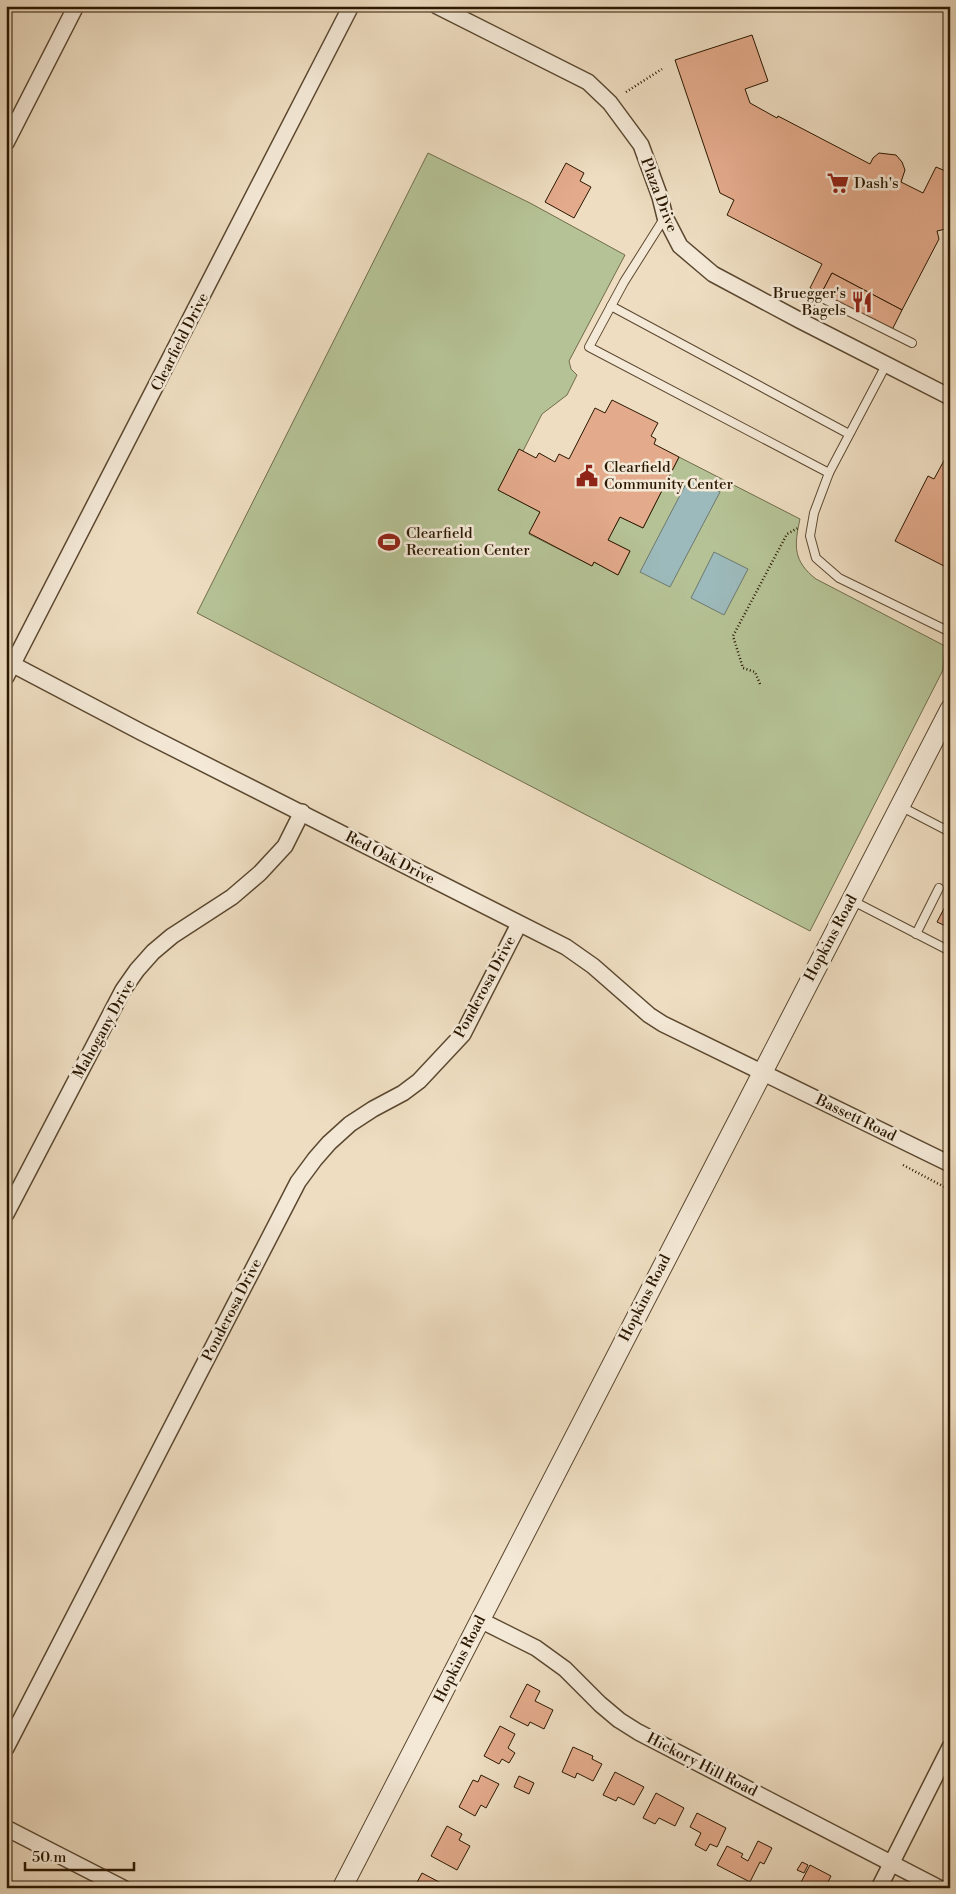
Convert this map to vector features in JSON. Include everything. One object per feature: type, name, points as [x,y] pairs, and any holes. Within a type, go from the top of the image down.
[{"type":"street","points":[[6,143],[76,6]]},
{"type":"street","name":"Clearfield Drive","points":[[8,668],[352,6]]},
{"type":"street","name":"Plaza Drive","points":[[436,6],[588,82],[610,103],[641,145],[665,217],[680,246],[713,274],[950,397]]},
{"type":"street","name":"Red Oak Drive","points":[[8,668],[302,812],[566,948],[593,966],[649,1015],[663,1024],[762,1071]]},
{"type":"street","name":"Hopkins Road","points":[[342,1888],[950,710]]},
{"type":"street","name":"Mahogany Drive","points":[[6,1214],[122,990],[137,970],[172,936],[232,897],[260,873],[284,846],[302,812]]},
{"type":"street","name":"Ponderosa Drive","points":[[6,1748],[298,1182],[329,1143],[350,1124],[419,1081],[463,1034],[519,924]]},
{"type":"street","name":"Bassett Road","points":[[762,1071],[950,1164]]},
{"type":"street","name":"Hickory Hill Road","points":[[480,1620],[536,1648],[565,1669],[619,1720],[638,1732],[939,1888]]},
{"type":"street","points":[[879,1888],[950,1747]]},
{"type":"street","points":[[6,1828],[123,1888]]},
{"type":"lane","points":[[665,217],[624,282],[589,347],[829,473]]},
{"type":"lane","points":[[801,321],[814,297],[820,297],[912,343]]},
{"type":"lane","points":[[611,306],[850,434]]},
{"type":"lane","points":[[886,365],[829,473],[814,513],[810,536],[816,558],[839,578],[950,632]]},
{"type":"lane","points":[[900,806],[950,832]]},
{"type":"lane","points":[[916,934],[939,888]]},
{"type":"lane","points":[[851,900],[950,951]]},
{"type":"path","points":[[626,92],[662,69]]},
{"type":"path","points":[[760,684],[755,672],[743,668],[732,636],[787,534],[798,528]]},
{"type":"path","points":[[902,1165],[950,1190]]},
{"type":"green space","name":"Clearfield Recreation Center","points":[[428,153],[530,203],[625,255],[569,361],[571,369],[577,375],[567,395],[542,414],[523,451],[519,450],[498,490],[540,512],[529,534],[592,566],[594,562],[618,575],[630,551],[608,540],[620,517],[643,528],[679,457],[800,519],[796,545],[797,552],[803,566],[816,579],[945,646],[943,670],[810,931],[197,613]]},
{"type":"water","points":[[690,476],[720,492],[670,587],[640,572]]},
{"type":"water","points":[[714,552],[748,569],[724,615],[691,598]]},
{"type":"building","points":[[752,35],[768,81],[745,89],[750,103],[870,164],[879,153],[896,155],[902,162],[905,170],[901,182],[923,193],[936,167],[950,173],[950,228],[937,231],[939,239],[902,310],[832,273],[821,294],[810,288],[822,264],[727,215],[734,200],[720,193],[675,60]]},
{"type":"building","points":[[566,163],[584,173],[580,181],[591,187],[574,218],[545,202]]},
{"type":"building","name":"Bruegger's Bagels","points":[[832,273],[902,310],[892,330],[821,294]]},
{"type":"building","name":"Clearfield Community Center","points":[[612,400],[658,423],[651,436],[656,439],[654,444],[679,457],[643,528],[620,517],[608,540],[630,551],[618,575],[594,562],[592,566],[529,533],[540,512],[498,490],[519,449],[536,458],[539,453],[555,462],[559,454],[569,459],[595,408],[605,413]]},
{"type":"building","points":[[947,455],[950,456],[950,554],[944,566],[895,541],[928,476],[934,479]]},
{"type":"building","points":[[950,897],[950,928],[937,922]]},
{"type":"building","points":[[527,1684],[540,1691],[535,1701],[553,1710],[544,1729],[530,1722],[528,1726],[510,1717]]},
{"type":"building","points":[[500,1726],[515,1734],[508,1748],[515,1753],[509,1763],[502,1759],[499,1764],[484,1756]]},
{"type":"building","points":[[573,1747],[593,1756],[592,1759],[602,1764],[593,1781],[577,1773],[575,1778],[562,1772]]},
{"type":"building","points":[[615,1772],[644,1787],[634,1805],[618,1797],[616,1801],[603,1795]]},
{"type":"building","points":[[481,1775],[499,1784],[486,1808],[481,1805],[475,1816],[459,1807],[473,1780],[478,1782]]},
{"type":"building","points":[[519,1776],[534,1783],[529,1794],[514,1787]]},
{"type":"building","points":[[656,1793],[684,1808],[675,1826],[659,1818],[655,1824],[643,1818]]},
{"type":"building","points":[[697,1813],[726,1828],[717,1847],[710,1844],[706,1851],[695,1845],[701,1833],[690,1827]]},
{"type":"building","points":[[447,1826],[462,1834],[459,1840],[470,1846],[457,1870],[431,1856]]},
{"type":"building","points":[[758,1841],[772,1848],[764,1864],[760,1862],[750,1882],[717,1865],[727,1846],[743,1854],[741,1857],[748,1861]]},
{"type":"building","points":[[802,1862],[808,1865],[804,1873],[797,1870]]},
{"type":"building","points":[[810,1865],[831,1876],[825,1888],[798,1888]]},
{"type":"building","points":[[422,1873],[441,1883],[438,1888],[414,1888]]},
{"type":"place","name":"Dash's","points":[[838,183]]},
{"type":"place","name":"Bruegger's Bagels","points":[[862,302]]},
{"type":"place","name":"Clearfield Community Center","points":[[587,476]]},
{"type":"place","name":"Clearfield Recreation Center","points":[[389,542]]}]
